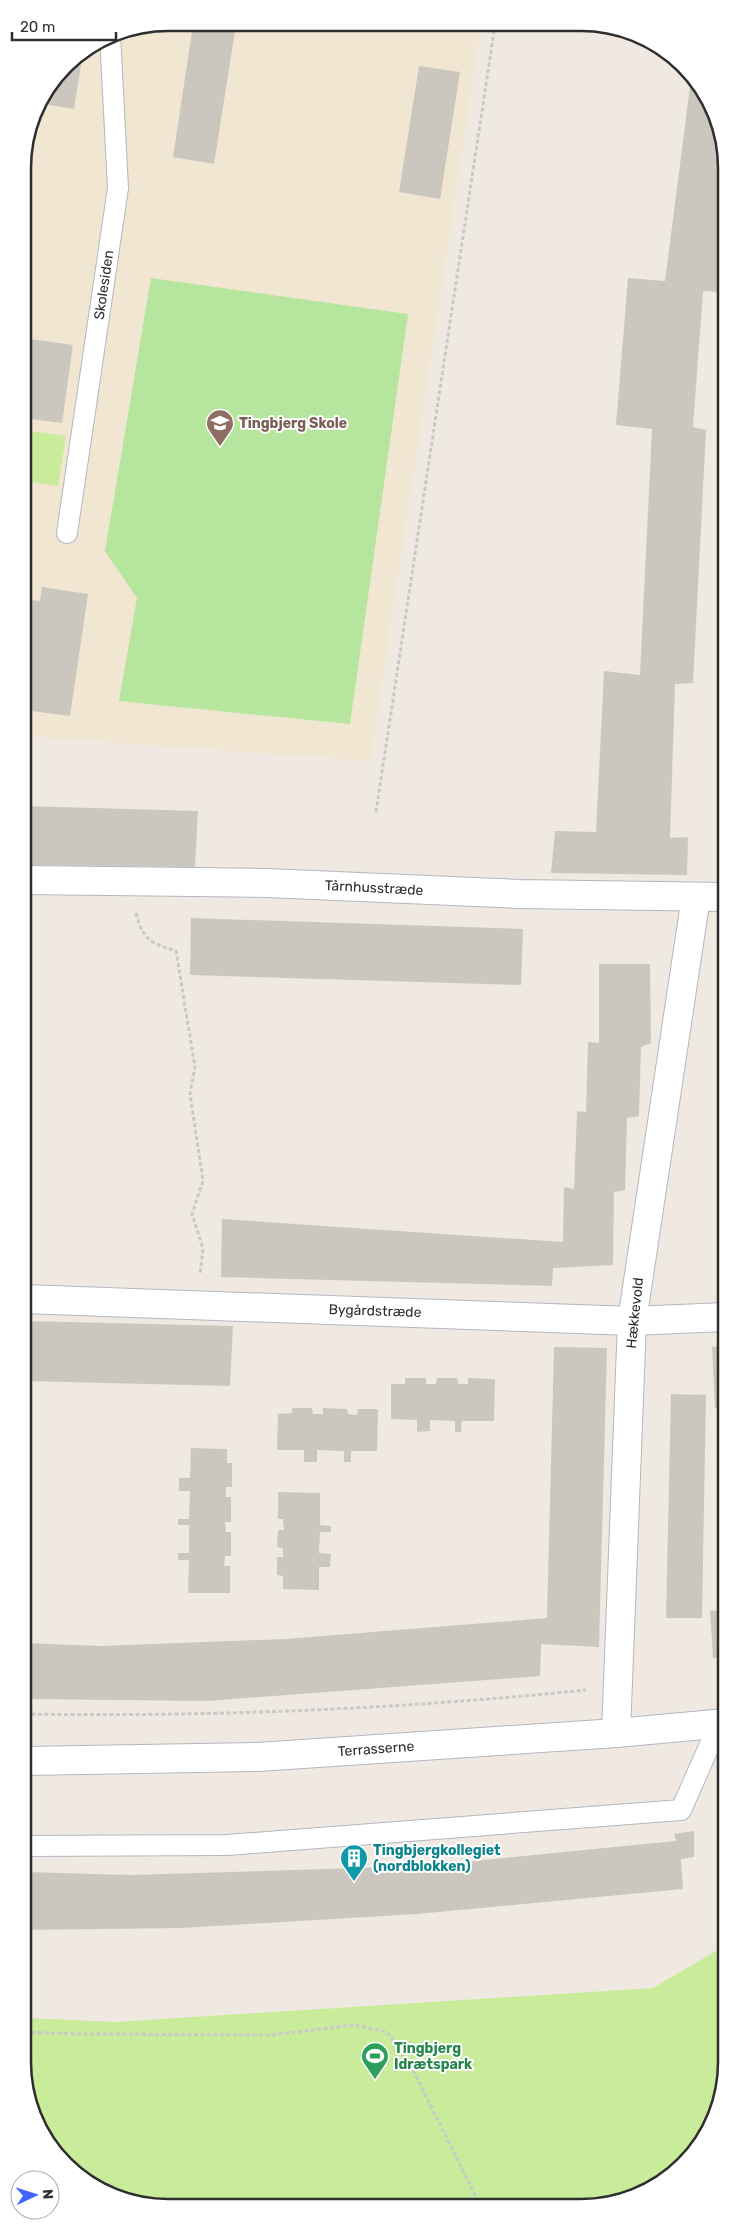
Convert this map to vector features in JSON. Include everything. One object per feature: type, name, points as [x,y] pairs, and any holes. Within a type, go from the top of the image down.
[{"type":"street","name":"Tårnhusstræde","points":[[32,880],[267,883],[520,894],[718,897]]},
{"type":"street","name":"Hækkevold","points":[[616,1733],[632,1321],[696,898]]},
{"type":"street","name":"Bygårdstræde","points":[[31,1299],[632,1321],[717,1317]]},
{"type":"street","name":"Terrasserne","points":[[31,1761],[258,1757],[717,1724]]},
{"type":"lane","name":"Skolesiden","points":[[67,533],[118,188],[111,45]]},
{"type":"lane","points":[[31,1846],[227,1846],[681,1810],[717,1734]]},
{"type":"path","points":[[376,812],[494,31]]},
{"type":"path","points":[[127,881],[141,931],[156,944],[176,951],[195,1067],[190,1094],[203,1180],[192,1214],[204,1249],[196,1305]]},
{"type":"path","points":[[31,1714],[121,1716],[386,1706],[618,1687]]},
{"type":"path","points":[[31,2032],[271,2034],[354,2024],[387,2032],[413,2070],[477,2199]]},
{"type":"shaded area","name":"Tingbjerg Skole","points":[[169,31],[480,31],[370,761],[32,737],[32,151],[42,116],[54,92],[71,71],[92,54],[133,36]]},
{"type":"green space","points":[[151,278],[408,314],[350,724],[119,701],[137,598],[105,551]]},
{"type":"green space","points":[[32,431],[66,436],[58,486],[32,482]]},
{"type":"green space","name":"Tingbjerg Idrætspark","points":[[717,1950],[717,2070],[715,2088],[704,2122],[695,2138],[678,2159],[649,2180],[633,2188],[598,2198],[151,2198],[108,2185],[92,2176],[71,2159],[50,2130],[42,2114],[32,2079],[31,2018],[115,2022],[653,1988]]},
{"type":"building","points":[[192,31],[235,31],[214,164],[173,157]]},
{"type":"building","points":[[81,63],[74,109],[48,105],[54,92],[65,78]]},
{"type":"building","points":[[419,66],[460,72],[440,199],[399,192]]},
{"type":"building","points":[[690,86],[704,108],[715,142],[718,169],[718,285],[717,292],[703,291],[693,427],[706,430],[693,683],[675,684],[670,838],[688,837],[687,875],[551,873],[555,831],[596,832],[604,671],[640,675],[652,429],[616,425],[628,278],[665,281]]},
{"type":"building","points":[[32,339],[73,345],[62,423],[32,419]]},
{"type":"building","points":[[42,587],[88,594],[70,716],[32,711],[32,600],[40,601]]},
{"type":"building","points":[[32,806],[198,811],[195,867],[32,865]]},
{"type":"building","points":[[191,918],[523,929],[521,985],[190,975]]},
{"type":"building","points":[[599,964],[650,964],[651,1043],[641,1047],[639,1116],[627,1118],[625,1190],[614,1192],[613,1265],[553,1268],[552,1286],[221,1277],[222,1219],[563,1242],[564,1187],[574,1189],[577,1111],[586,1112],[588,1042],[599,1043]]},
{"type":"building","points":[[31,1321],[233,1326],[230,1386],[31,1381]]},
{"type":"building","points":[[554,1347],[607,1348],[599,1647],[541,1644],[540,1676],[207,1701],[31,1699],[31,1643],[101,1646],[285,1639],[547,1618]]},
{"type":"building","points":[[712,1347],[717,1347],[717,1408],[715,1408]]},
{"type":"building","points":[[405,1378],[426,1378],[426,1384],[436,1384],[437,1378],[457,1378],[458,1384],[468,1384],[468,1378],[495,1379],[494,1421],[462,1421],[461,1432],[455,1432],[455,1421],[430,1420],[430,1431],[417,1432],[417,1420],[391,1419],[391,1384],[405,1384]]},
{"type":"building","points":[[671,1394],[706,1395],[702,1618],[666,1618]]},
{"type":"building","points":[[292,1408],[312,1408],[313,1414],[323,1414],[323,1408],[347,1409],[348,1414],[357,1415],[358,1409],[378,1409],[377,1451],[351,1451],[351,1462],[344,1462],[344,1451],[317,1450],[317,1462],[304,1462],[304,1450],[277,1450],[278,1414],[292,1413]]},
{"type":"building","points":[[191,1448],[227,1449],[227,1463],[232,1463],[232,1487],[226,1487],[226,1497],[231,1497],[231,1522],[225,1522],[226,1532],[231,1532],[231,1556],[225,1556],[224,1566],[230,1566],[230,1593],[188,1593],[189,1560],[178,1560],[178,1553],[189,1553],[189,1525],[178,1525],[178,1519],[189,1519],[190,1491],[179,1491],[179,1478],[190,1478]]},
{"type":"building","points":[[278,1492],[320,1493],[320,1525],[331,1526],[331,1532],[320,1532],[319,1553],[331,1554],[330,1567],[319,1567],[319,1590],[283,1589],[283,1576],[277,1575],[277,1557],[283,1557],[283,1548],[277,1547],[278,1530],[284,1530],[283,1519],[278,1519]]},
{"type":"building","points":[[710,1611],[717,1611],[717,1658],[713,1658]]},
{"type":"building","name":"Tingbjergkollegiet (nordblokken)","points":[[694,1831],[694,1857],[681,1859],[683,1889],[417,1914],[182,1928],[31,1930],[31,1872],[130,1875],[423,1866],[676,1841],[674,1834]]},
{"type":"place","name":"Tingbjerg Skole","points":[[220,447]]},
{"type":"place","name":"Tingbjergkollegiet (nordblokken)","points":[[354,1882]]},
{"type":"place","name":"Tingbjerg Idrætspark","points":[[375,2080]]}]
